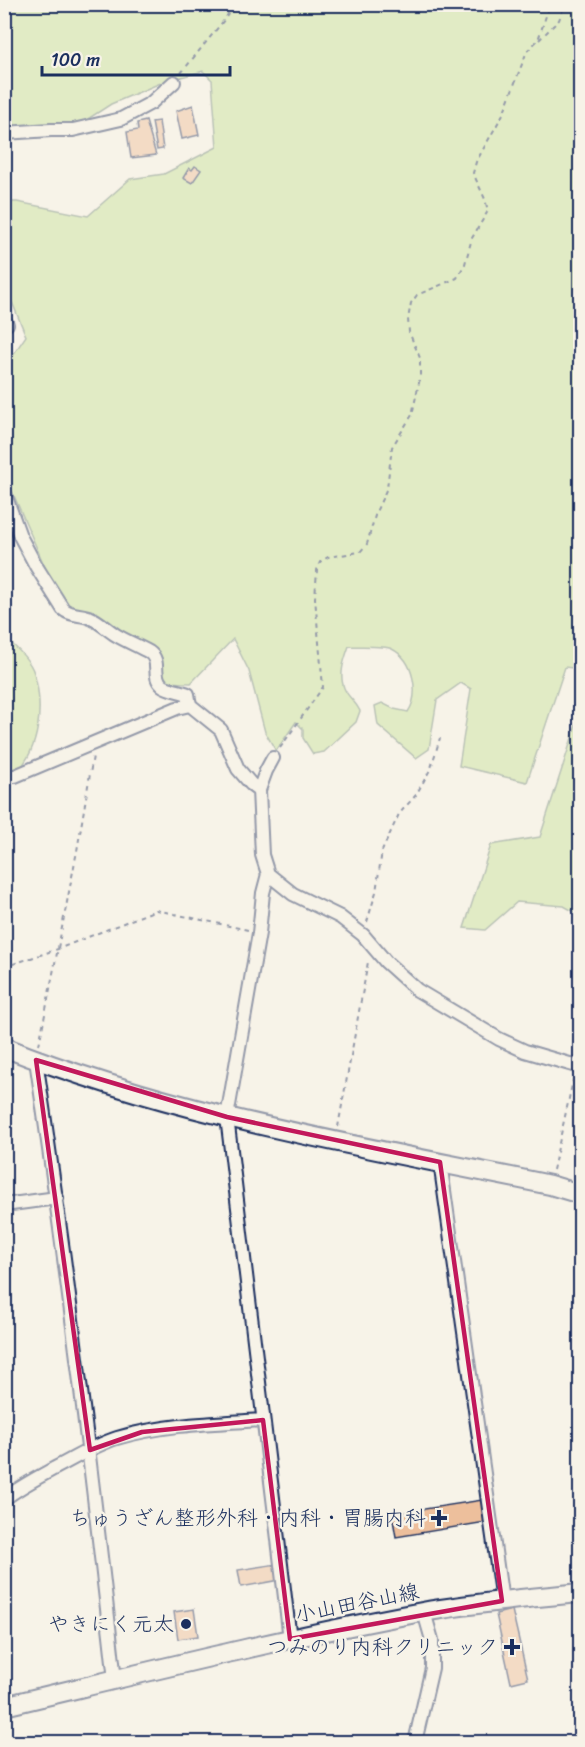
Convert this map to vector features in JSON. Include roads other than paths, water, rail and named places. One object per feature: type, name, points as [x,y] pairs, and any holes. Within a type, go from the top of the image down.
[{"type":"street","points":[[4,133],[73,130],[121,119],[151,103],[174,82]]},
{"type":"street","points":[[4,492],[20,536],[36,567],[63,609],[68,614],[87,616],[95,620],[113,633],[150,653],[158,665],[158,679],[162,685],[188,694],[190,705],[221,730],[238,770],[250,784],[259,790]]},
{"type":"street","points":[[4,776],[15,776],[177,708],[190,705]]},
{"type":"street","points":[[273,758],[259,790],[262,855],[268,874],[227,1117],[290,1639]]},
{"type":"street","points":[[268,874],[293,894],[340,917],[368,940],[387,962],[417,990],[499,1039],[525,1051],[579,1066]]},
{"type":"street","points":[[4,1047],[36,1060],[114,1085],[227,1117],[335,1142],[550,1185],[580,1194]]},
{"type":"street","points":[[36,1060],[57,1198],[90,1450],[115,1680]]},
{"type":"street","points":[[440,1162],[502,1601]]},
{"type":"street","points":[[4,1205],[57,1198]]},
{"type":"street","points":[[4,1499],[22,1485],[115,1439],[177,1426],[263,1420]]},
{"type":"street","name":"小山田谷山線","points":[[4,1706],[290,1639],[424,1612],[580,1593]]},
{"type":"street","points":[[415,1743],[432,1668],[432,1640],[424,1612]]},
{"type":"place","name":"ちゅうざん整形外科・内科・胃腸内科","points":[[439,1518]]},
{"type":"place","name":"やきにく元太","points":[[186,1624]]},
{"type":"place","name":"つみのり内科クリニック","points":[[512,1647]]}]
